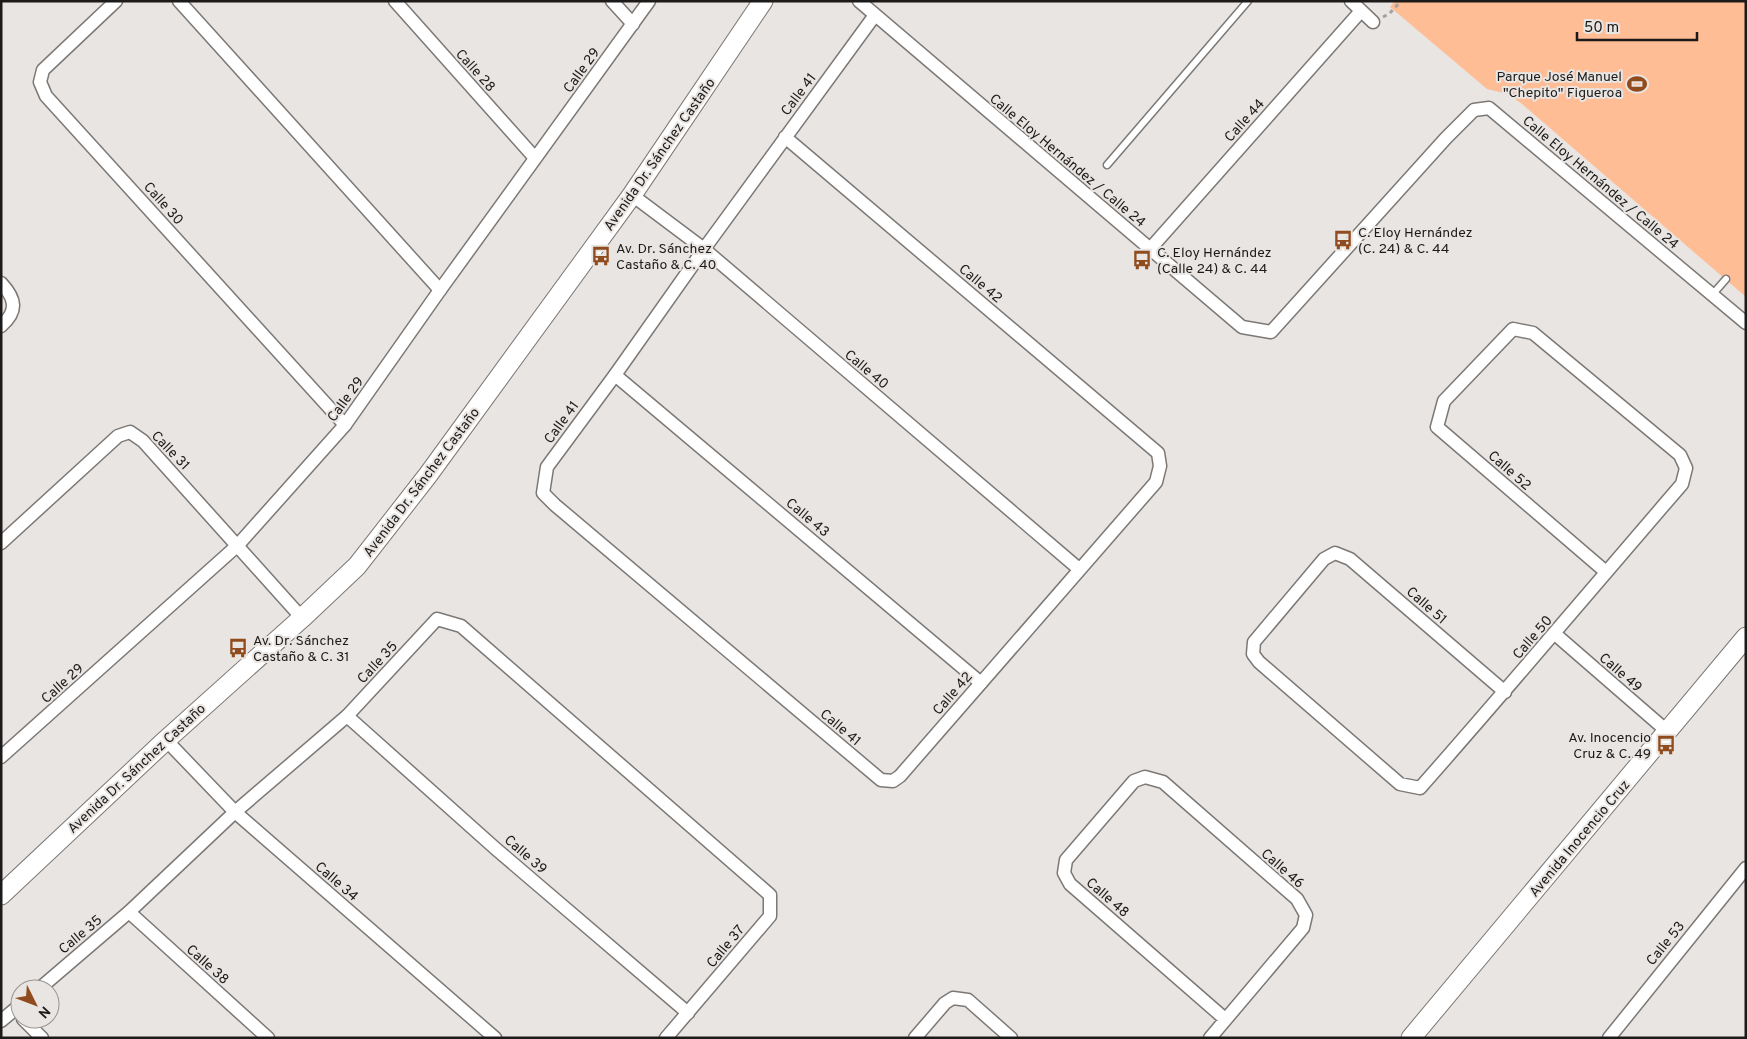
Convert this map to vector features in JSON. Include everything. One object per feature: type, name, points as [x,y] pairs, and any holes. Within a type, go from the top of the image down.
[{"type":"street","name":"Calle 30","points":[[116,1],[44,70],[40,82],[46,96],[345,425]]},
{"type":"street","points":[[179,1],[440,290]]},
{"type":"street","name":"Calle 28","points":[[395,1],[535,158]]},
{"type":"street","points":[[612,1],[633,24]]},
{"type":"street","name":"Calle 29","points":[[1,758],[238,545],[345,425],[649,1]]},
{"type":"street","name":"Avenida Dr. Sánchez Castaño","points":[[1,895],[166,740],[358,566],[428,475],[632,196],[763,1]]},
{"type":"street","name":"Calle Eloy Hernández / Calle 24","points":[[859,1],[1242,327],[1271,332],[1446,138],[1474,110],[1489,108],[1746,324]]},
{"type":"street","points":[[1351,1],[1373,22]]},
{"type":"street","name":"Calle 44","points":[[1150,249],[1361,11]]},
{"type":"street","name":"Calle 41","points":[[875,15],[547,467],[543,493],[881,780]]},
{"type":"street","name":"Calle 42","points":[[785,137],[1158,453],[1160,466],[1156,482],[900,776],[893,781],[881,780]]},
{"type":"street","name":"Calle 40","points":[[632,196],[704,249],[1079,569]]},
{"type":"street","points":[[1,283],[10,294],[14,306],[10,318],[1,326]]},
{"type":"street","name":"Calle 50","points":[[1324,559],[1254,642],[1253,654],[1259,662],[1400,784],[1420,788],[1555,634],[1682,484],[1686,468],[1680,455],[1534,333],[1513,329],[1465,379]]},
{"type":"street","name":"Calle 43","points":[[615,375],[981,683]]},
{"type":"street","name":"Calle 52","points":[[1465,379],[1444,401],[1437,428],[1606,572]]},
{"type":"street","name":"Calle 31","points":[[1,543],[118,436],[130,432],[143,441],[302,618]]},
{"type":"street","name":"Calle 51","points":[[1324,559],[1335,554],[1350,559],[1505,692]]},
{"type":"street","name":"Calle 35","points":[[51,979],[128,912],[235,812],[347,716],[437,619],[461,626],[743,872]]},
{"type":"street","name":"Calle 49","points":[[1555,634],[1668,732]]},
{"type":"street","name":"Avenida Inocencio Cruz","points":[[1411,1038],[1746,637]]},
{"type":"street","name":"Calle 39","points":[[347,716],[496,849],[688,1013]]},
{"type":"street","name":"Calle 34","points":[[166,740],[235,812],[495,1038]]},
{"type":"street","name":"Calle 46","points":[[1134,781],[1146,777],[1163,782],[1297,899],[1306,915],[1303,928],[1210,1038]]},
{"type":"street","name":"Calle 48","points":[[1134,781],[1066,860],[1064,873],[1070,884],[1225,1019]]},
{"type":"street","name":"Calle 53","points":[[1609,1038],[1746,868]]},
{"type":"street","name":"Calle 37","points":[[666,1038],[770,916],[770,895],[743,872]]},
{"type":"street","name":"Calle 38","points":[[128,912],[268,1038]]},
{"type":"street","points":[[915,1038],[945,1003],[953,998],[968,1000],[1011,1038]]},
{"type":"lane","points":[[1107,165],[1248,1]]},
{"type":"lane","points":[[1712,295],[1726,279]]},
{"type":"path","points":[[1373,22],[1389,14],[1402,1]]},
{"type":"shaded area","points":[[1395,1],[1746,1],[1746,297],[1522,104],[1508,94],[1487,89],[1390,7]]},
{"type":"place","name":"Parque José Manuel \"Chepito\" Figueroa","points":[[1637,84]]},
{"type":"place","name":"C. Eloy Hernández (C. 24) & C. 44","points":[[1343,240]]},
{"type":"place","name":"Av. Dr. Sánchez Castaño & C. 40","points":[[601,256]]},
{"type":"place","name":"C. Eloy Hernández (Calle 24) & C. 44","points":[[1142,260]]},
{"type":"place","name":"Av. Dr. Sánchez Castaño & C. 31","points":[[238,648]]},
{"type":"place","name":"Av. Inocencio Cruz & C. 49","points":[[1666,745]]}]
